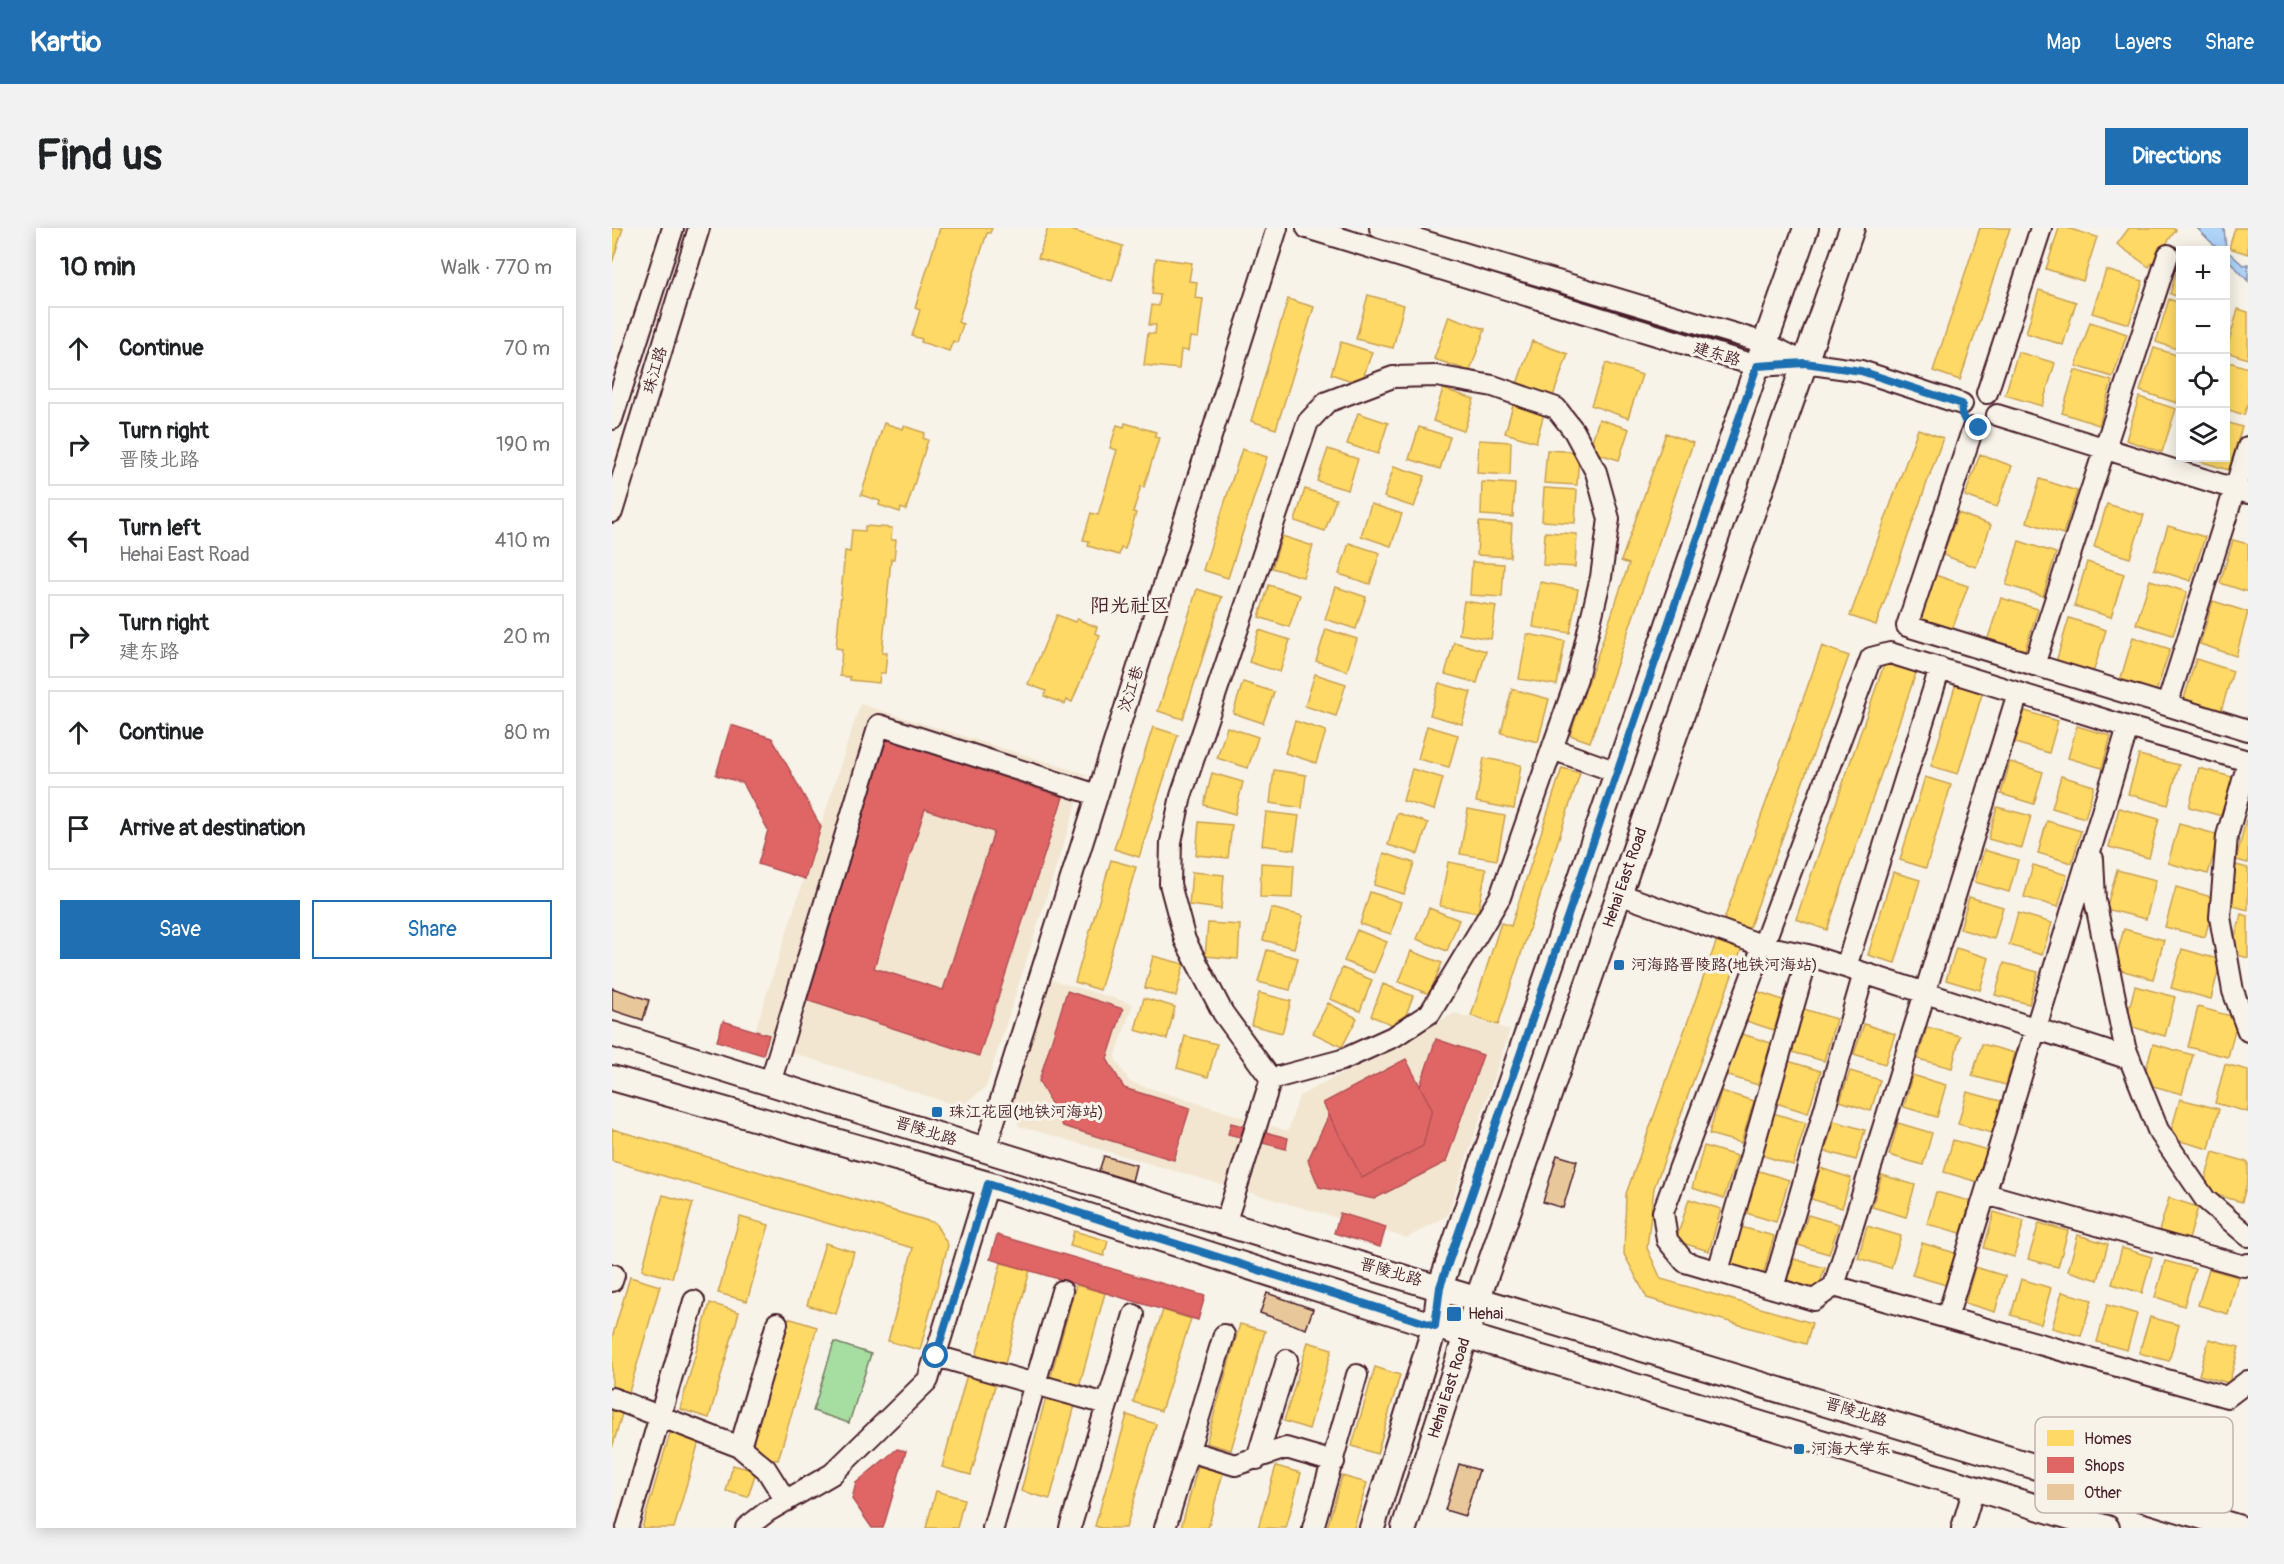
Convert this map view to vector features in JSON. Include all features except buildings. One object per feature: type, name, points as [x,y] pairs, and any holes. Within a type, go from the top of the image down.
[{"type":"main road","name":"Hehai East Road","points":[[1372,1528],[1435,1326],[1440,1287],[1806,228]]},
{"type":"main road","name":"Hehai East Road","points":[[1404,1528],[1478,1298],[1852,228]]},
{"type":"main road","name":"晋陵北路","points":[[612,1034],[1225,1224],[2035,1466]]},
{"type":"main road","name":"晋陵北路","points":[[612,1078],[988,1184],[1467,1336],[2035,1506]]},
{"type":"main road","name":"晋陵北路","points":[[2058,1513],[2108,1528]]},
{"type":"main road","name":"晋陵北路","points":[[2190,1513],[2240,1528]]},
{"type":"street","name":"珠江路","points":[[612,419],[673,228]]},
{"type":"street","name":"珠江路","points":[[612,512],[699,228]]},
{"type":"street","name":"汶江巷","points":[[985,1149],[1277,228]]},
{"type":"street","name":"建东路","points":[[1307,228],[1757,366],[1805,363]]},
{"type":"street","name":"建东路","points":[[1380,228],[1765,343],[1805,363]]},
{"type":"street","points":[[1987,393],[2042,228]]},
{"type":"street","points":[[2034,665],[2168,255]]},
{"type":"street","points":[[1805,363],[1861,371],[1962,404]]},
{"type":"street","points":[[1436,376],[1493,386],[1556,408],[1574,430],[1596,472],[1609,519],[1601,577],[1577,678],[1500,897],[1430,1013],[1395,1036],[1342,1060],[1271,1079],[1223,1013],[1185,940],[1170,884],[1171,842],[1181,796],[1308,422],[1327,402],[1393,377],[1436,376]]},
{"type":"street","points":[[1975,392],[1987,393],[1996,402],[1997,415],[1985,428],[1973,428],[1964,421],[1962,404],[1975,392]]},
{"type":"street","points":[[1997,415],[2241,491]]},
{"type":"street","points":[[1973,428],[1907,626],[2248,730]]},
{"type":"street","points":[[2167,705],[2241,491],[2248,447]]},
{"type":"street","points":[[2018,693],[1834,1287],[1814,1300],[1685,1262],[1667,1240],[1663,1212],[1871,658],[1890,653],[2248,762],[2227,836],[2220,917],[2233,991],[2248,1031]]},
{"type":"street","points":[[1773,1288],[1855,970],[1940,668]]},
{"type":"street","points":[[770,1083],[879,725],[1097,795]]},
{"type":"street","points":[[1947,1318],[2128,727]]},
{"type":"street","points":[[1552,749],[1617,772]]},
{"type":"street","points":[[2092,844],[2095,900],[2125,1047],[2158,1130],[2205,1199],[2248,1236]]},
{"type":"street","points":[[1619,894],[1764,946],[1808,955],[2130,1059]]},
{"type":"street","points":[[1718,1271],[1808,955]]},
{"type":"street","points":[[1225,1224],[1271,1079]]},
{"type":"street","points":[[746,1528],[768,1511],[832,1474],[928,1380],[988,1184]]},
{"type":"street","points":[[1986,1194],[2244,1266],[2248,1264]]},
{"type":"street","points":[[1834,1287],[2227,1397],[2248,1381]]},
{"type":"street","points":[[993,1528],[1062,1291]]},
{"type":"street","points":[[627,1528],[694,1301]]},
{"type":"street","points":[[1070,1528],[1134,1315]]},
{"type":"street","points":[[740,1447],[777,1323]]},
{"type":"street","points":[[1165,1528],[1224,1335]]},
{"type":"street","points":[[936,1356],[1106,1404]]},
{"type":"street","points":[[1257,1458],[1287,1360]]},
{"type":"street","points":[[1313,1528],[1358,1375]]},
{"type":"street","points":[[612,1398],[740,1447],[766,1469],[786,1501]]},
{"type":"street","points":[[1189,1451],[1235,1465],[1286,1448],[1334,1462]]},
{"type":"street","points":[[1962,1528],[1974,1488]]},
{"type":"shaded area","points":[[860,704],[1086,774],[986,1087],[961,1107],[752,1040]]},
{"type":"shaded area","points":[[1049,979],[1133,1004],[1115,1058],[1130,1082],[1288,1131],[1299,1096],[1455,1013],[1510,1030],[1447,1216],[1407,1238],[1019,1126],[1011,1097]]},
{"type":"green space","points":[[834,1342],[871,1354],[849,1423],[813,1411]]},
{"type":"water","points":[[2197,228],[2224,228],[2226,246],[2215,246]]},
{"type":"water","points":[[2230,254],[2243,265],[2248,264],[2248,281],[2230,261]]},
{"type":"place","name":"河海路晋陵路(地铁河海站)","points":[[1619,965]]},
{"type":"place","name":"珠江花园(地铁河海站)","points":[[937,1112]]},
{"type":"place","name":"Hehai","points":[[1454,1314]]},
{"type":"place","name":"河海大学东","points":[[1799,1449]]},
{"type":"district","name":"阳光社区","points":[[1130,605]]},
{"type":"route","points":[[936,1356],[988,1184],[1435,1326],[1440,1287],[1757,366],[1805,363],[1861,371],[1962,404],[1964,421],[1973,428],[1979,428]]}]
